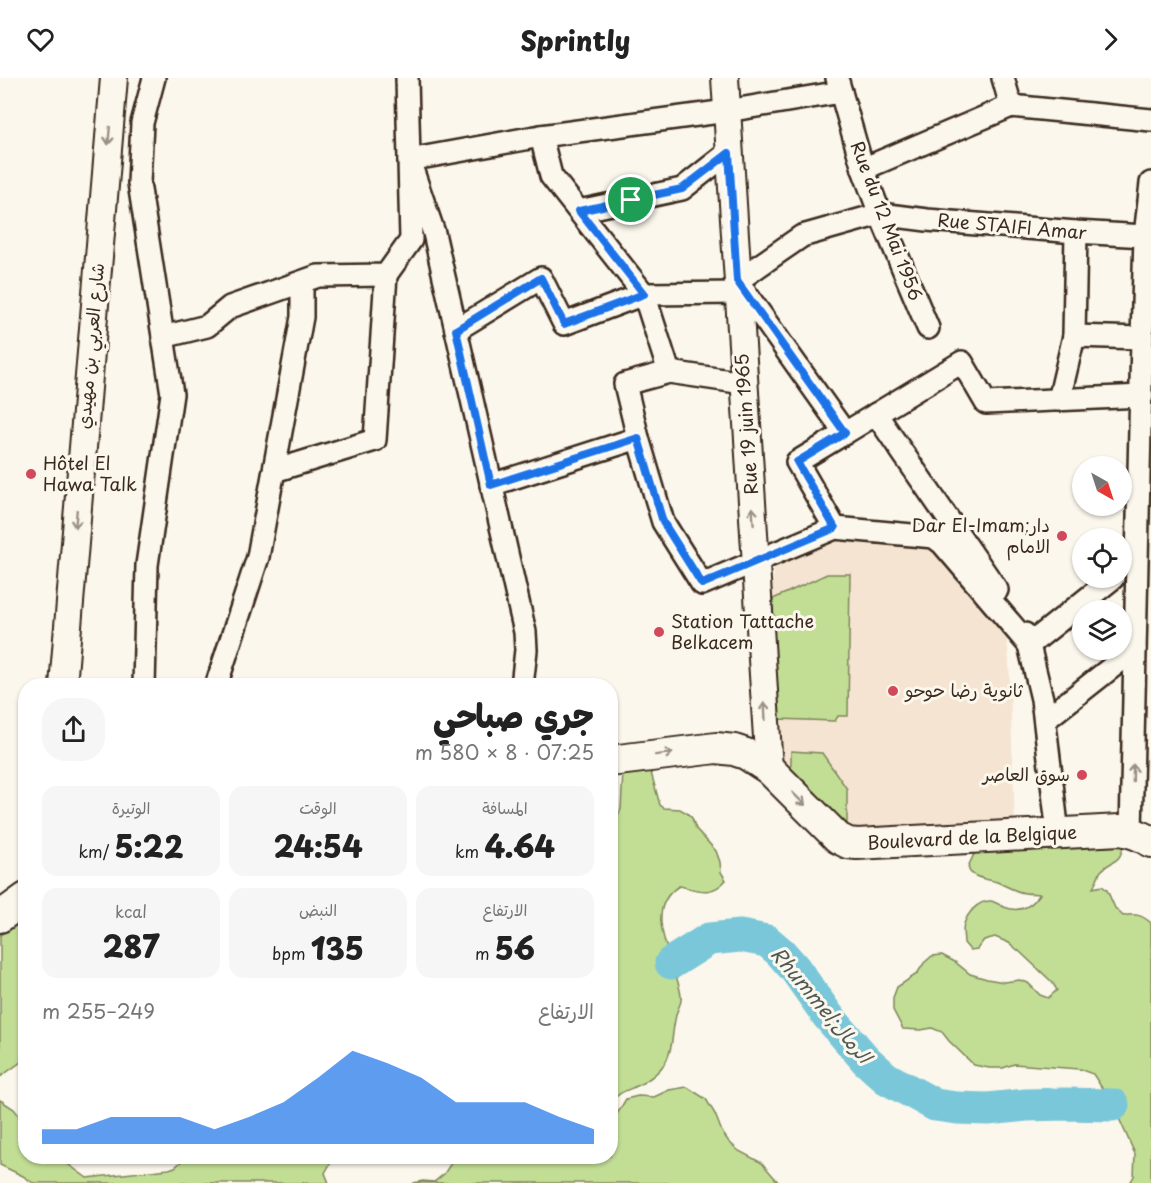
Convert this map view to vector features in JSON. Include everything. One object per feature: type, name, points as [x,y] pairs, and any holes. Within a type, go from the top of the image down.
[{"type":"main road","name":"Boulevard de la Belgique","points":[[618,760],[716,748],[746,754],[769,769],[838,838],[848,843],[1120,830],[1141,837]]},
{"type":"street","name":"شارع العربي بن مهيدي","points":[[64,678],[114,78]]},
{"type":"street","points":[[144,678],[147,564],[172,394],[139,183],[142,123],[154,78]]},
{"type":"street","points":[[274,471],[375,440],[386,275],[411,240],[407,78]]},
{"type":"street","name":"Rue 19 juin 1965","points":[[724,78],[769,769]]},
{"type":"street","points":[[1003,78],[1011,106]]},
{"type":"street","points":[[409,160],[542,136],[727,111],[839,85]]},
{"type":"street","name":"Rue du 12 Mai 1956","points":[[839,85],[863,169],[928,328]]},
{"type":"street","points":[[863,169],[1011,106],[1151,120]]},
{"type":"street","points":[[542,136],[551,176],[644,294],[669,372]]},
{"type":"street","points":[[579,211],[682,189],[729,153]]},
{"type":"street","points":[[409,160],[434,233],[525,632],[526,650],[523,678]]},
{"type":"street","points":[[1132,535],[1142,396],[1145,236],[1151,183]]},
{"type":"street","points":[[456,330],[541,278],[564,324],[644,294],[738,287],[802,236],[880,214]]},
{"type":"street","name":"Rue STAIFI Amar","points":[[880,214],[927,220],[1145,236]]},
{"type":"street","points":[[1059,400],[1074,336],[1076,232]]},
{"type":"street","points":[[163,337],[207,326],[230,307],[318,276],[386,275]]},
{"type":"street","points":[[219,678],[258,557],[302,317],[302,282]]},
{"type":"street","points":[[738,287],[845,433]]},
{"type":"street","points":[[1074,336],[1142,338]]},
{"type":"street","points":[[835,528],[797,462],[962,362],[986,403],[1142,396]]},
{"type":"street","points":[[744,383],[669,372],[625,384],[638,438],[663,522],[702,584],[835,528],[933,537],[942,543],[1029,645]]},
{"type":"street","points":[[876,414],[1020,623],[1029,645],[1040,689],[1058,834]]},
{"type":"street","points":[[491,485],[638,438]]},
{"type":"street","points":[[1029,645],[1100,588]]},
{"type":"street","points":[[1131,588],[1141,837]]},
{"type":"street","points":[[1045,720],[1135,649]]},
{"type":"shaded area","name":"ثانوية رضا حوحو","points":[[821,541],[921,542],[934,549],[1006,630],[1015,826],[847,833],[780,768],[772,589],[775,562]]},
{"type":"green space","points":[[827,574],[850,574],[848,716],[838,716],[835,721],[777,719],[773,599]]},
{"type":"green space","points":[[791,751],[822,753],[847,789],[847,833],[791,780]]},
{"type":"green space","points":[[650,769],[660,805],[664,808],[680,809],[692,818],[696,829],[716,851],[721,872],[726,880],[715,889],[704,891],[679,886],[667,897],[662,909],[661,923],[681,998],[671,1049],[665,1064],[658,1072],[618,1096],[618,816],[621,809],[623,772]]},
{"type":"green space","points":[[1123,846],[1120,856],[1101,871],[1093,888],[1102,886],[1107,890],[1115,908],[1123,916],[1138,915],[1151,923],[1151,1183],[1130,1183],[1134,1176],[1135,1154],[1113,1105],[1093,1074],[1079,1069],[1014,1064],[1003,1068],[974,1065],[942,1032],[932,1028],[903,1029],[893,1010],[893,998],[897,987],[917,974],[932,956],[942,955],[970,974],[987,979],[1004,982],[1020,980],[1028,983],[1040,995],[1048,998],[1057,990],[1052,982],[1009,943],[995,937],[984,940],[977,949],[970,950],[964,943],[964,924],[970,912],[978,905],[991,901],[1009,909],[1020,909],[1033,902],[1040,894],[1018,891],[972,874],[968,867],[975,852]]},
{"type":"green space","points":[[6,917],[18,925],[18,1064],[0,1077],[0,935],[7,928]]},
{"type":"green space","points":[[687,1087],[706,1099],[729,1142],[739,1151],[762,1163],[779,1183],[413,1183],[434,1182],[444,1174],[450,1164],[618,1164],[618,1112],[626,1099],[638,1096],[654,1097],[669,1090]]},
{"type":"green space","points":[[0,1100],[18,1114],[18,1164],[68,1164],[87,1178],[169,1169],[178,1164],[330,1164],[325,1173],[329,1183],[33,1183],[0,1165]]},
{"type":"waterway","name":"Rhummel;الرمال","points":[[671,963],[709,939],[740,936],[767,941],[795,969],[828,1016],[866,1060],[886,1078],[935,1105],[988,1109],[1026,1105],[1113,1105]]},
{"type":"place","name":"Hôtel El Hawa Talk","points":[[31,474]]},
{"type":"place","name":"Dar El-Imam;دار الامام","points":[[1062,536]]},
{"type":"place","name":"Station Tattache Belkacem","points":[[659,632]]},
{"type":"place","name":"ثانوية رضا حوحو","points":[[893,691]]},
{"type":"place","name":"سوق العاصر","points":[[1082,775]]},
{"type":"route","points":[[729,153],[737,281],[845,433],[797,462],[835,528],[702,584],[663,522],[638,438],[491,485],[456,330],[541,278],[564,324],[644,294],[579,211],[631,200],[682,189],[729,153]]}]
